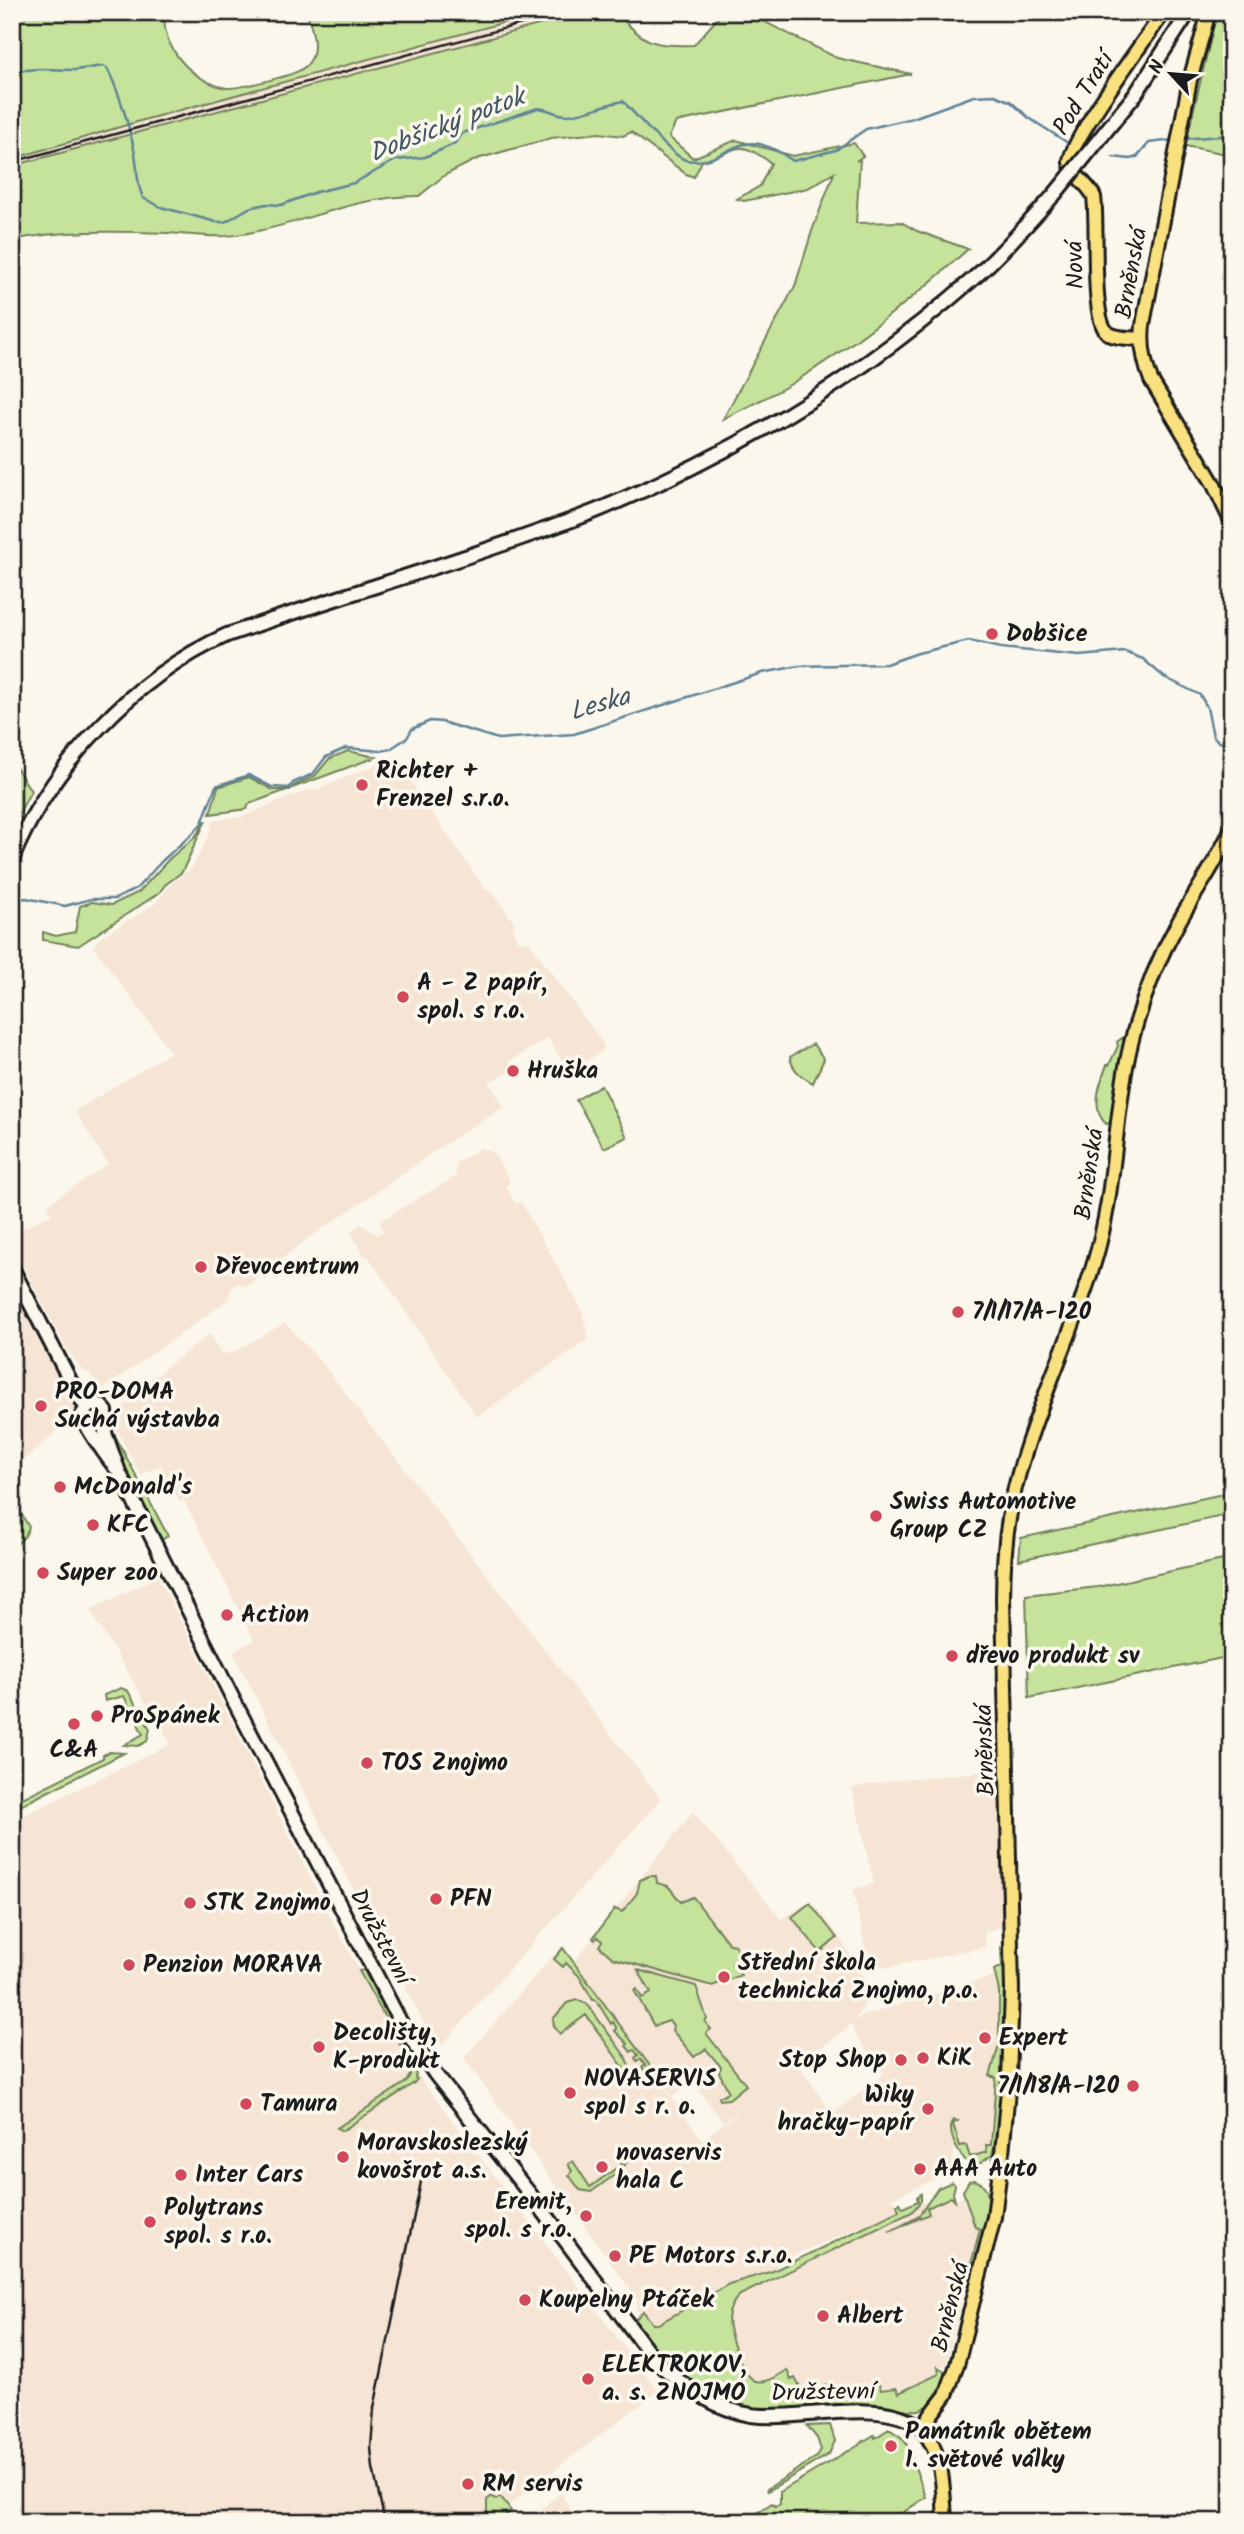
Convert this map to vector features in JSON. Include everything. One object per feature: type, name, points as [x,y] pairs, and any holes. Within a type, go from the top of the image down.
[{"type":"main road","name":"Pod Tratí","points":[[1071,167],[1072,152],[1108,93],[1164,12]]},
{"type":"main road","points":[[12,859],[37,809],[71,758],[109,718],[192,653],[227,635],[454,563],[611,505],[711,458],[783,418],[850,374],[900,338],[975,277],[1054,194],[1135,95],[1189,12]]},
{"type":"main road","name":"Brněnská","points":[[1209,12],[1182,116],[1142,339],[1145,363],[1151,380],[1213,484],[1232,523]]},
{"type":"main road","name":"Nová","points":[[1071,167],[1094,197],[1098,304],[1103,327],[1113,335],[1142,339]]},
{"type":"main road","name":"Brněnská","points":[[920,2428],[946,2395],[957,2365],[994,2217],[1004,2131],[1012,1990],[1003,1599],[1004,1548],[1009,1514],[1024,1457],[1103,1234],[1126,1067],[1139,1013],[1170,939],[1232,828]]},
{"type":"main road","points":[[12,1268],[86,1407],[82,1419],[119,1472]]},
{"type":"main road","points":[[86,1407],[97,1404],[104,1407],[108,1415],[106,1424],[99,1429],[90,1429]]},
{"type":"main road","name":"Družstevní","points":[[106,1424],[106,1437],[119,1472],[268,1769],[411,2039],[654,2359],[698,2394],[721,2406],[748,2414],[792,2417],[838,2412],[881,2413],[903,2417],[920,2428]]},
{"type":"main road","points":[[920,2428],[930,2440],[938,2458],[945,2522]]},
{"type":"shaded area","points":[[543,12],[587,12],[12,166],[12,159],[147,119]]},
{"type":"shaded area","points":[[381,763],[402,769],[486,890],[490,889],[514,922],[513,932],[518,941],[529,942],[602,1042],[604,1050],[569,1072],[548,1038],[510,1061],[507,1073],[489,1082],[504,1107],[463,1132],[306,1240],[245,1287],[238,1282],[230,1290],[229,1299],[103,1389],[90,1373],[83,1371],[68,1351],[12,1246],[12,1234],[52,1214],[47,1205],[108,1164],[75,1111],[171,1052],[93,946],[102,936],[155,904],[170,885],[192,868],[210,833],[213,821],[245,816]]},
{"type":"shaded area","points":[[481,1148],[493,1152],[510,1181],[506,1187],[515,1203],[521,1202],[582,1310],[588,1339],[477,1417],[350,1232],[361,1224],[377,1235],[383,1231],[380,1221],[456,1176],[456,1163]]},
{"type":"shaded area","points":[[12,1289],[72,1402],[74,1416],[12,1470]]},
{"type":"shaded area","points":[[285,1323],[321,1362],[661,1799],[442,2045],[435,2036],[427,2040],[418,2028],[424,2023],[233,1652],[254,1640],[184,1500],[180,1502],[161,1465],[140,1475],[117,1429],[120,1408],[154,1390],[150,1380],[210,1334],[222,1355],[229,1352],[230,1354]]},
{"type":"shaded area","points":[[158,1577],[337,1930],[413,2069],[658,2391],[487,2522],[12,2522],[12,1821],[171,1744],[90,1610]]},
{"type":"shaded area","points":[[990,1771],[1000,1782],[1005,1920],[1002,1927],[985,1931],[985,1947],[883,1968],[866,1952],[853,1889],[874,1884],[852,1788],[895,1780]]},
{"type":"shaded area","points":[[693,1812],[781,1919],[811,1901],[838,1935],[873,1992],[854,2022],[862,2016],[995,1976],[999,1991],[999,2044],[991,2146],[987,2152],[970,2157],[955,2143],[952,2172],[893,2198],[900,2210],[953,2193],[955,2200],[963,2197],[975,2227],[980,2229],[945,2367],[939,2365],[937,2368],[940,2374],[899,2393],[891,2390],[858,2391],[856,2386],[845,2391],[840,2389],[781,2399],[659,2340],[637,2309],[637,2299],[464,2058],[549,1960],[563,1948],[574,1962]],"holes":[[[852,2024],[854,2033],[884,2074],[832,2114],[799,2065]],[[636,2047],[673,2097],[693,2082],[723,2122],[745,2107],[702,2140]],[[878,2220],[774,2269],[784,2259]]]},
{"type":"shaded area","points":[[561,2493],[577,2522],[523,2522]]},
{"type":"green space","points":[[12,12],[165,12],[168,38],[181,61],[203,79],[227,88],[276,79],[302,69],[311,59],[314,48],[307,12],[543,12],[147,119],[12,159]]},
{"type":"green space","points":[[587,12],[617,12],[634,31],[650,41],[694,45],[723,12],[745,12],[837,58],[911,74],[676,122],[669,137],[693,158],[736,140],[793,156],[854,143],[863,156],[856,161],[860,159],[856,223],[901,222],[917,231],[968,249],[926,286],[838,353],[791,384],[723,419],[795,286],[834,173],[808,188],[744,201],[737,199],[760,186],[771,163],[750,150],[736,148],[702,161],[694,177],[686,174],[631,132],[623,136],[599,133],[551,138],[477,159],[445,175],[419,196],[370,201],[250,233],[219,236],[89,232],[12,240],[12,166]]},
{"type":"green space","points":[[1217,12],[1232,12],[1232,155],[1185,146]]},
{"type":"green space","points":[[348,751],[376,757],[292,788],[315,776],[329,759]]},
{"type":"green space","points":[[12,761],[31,791],[12,826]]},
{"type":"green space","points":[[249,777],[273,790],[287,790],[249,804],[247,809],[210,814],[218,787]]},
{"type":"green space","points":[[206,820],[182,872],[159,893],[78,946],[43,940],[43,932],[56,936],[75,932],[80,906],[92,902],[112,905],[139,892],[169,859],[195,837]]},
{"type":"green space","points":[[1122,1038],[1126,1041],[1112,1122],[1106,1124],[1098,1111],[1098,1095],[1107,1065],[1118,1046],[1117,1042]]},
{"type":"green space","points":[[813,1044],[824,1059],[813,1083],[798,1073],[790,1057]]},
{"type":"green space","points":[[601,1085],[627,1137],[604,1148],[576,1100]]},
{"type":"green space","points":[[112,1430],[168,1536],[161,1540],[112,1445]]},
{"type":"green space","points":[[1232,1492],[1232,1514],[1019,1560],[1021,1538]]},
{"type":"green space","points":[[12,1503],[29,1527],[25,1536],[12,1549]]},
{"type":"green space","points":[[1232,1558],[1232,1656],[1029,1698],[1026,1595],[1098,1587]]},
{"type":"green space","points":[[121,1688],[128,1691],[150,1729],[147,1741],[138,1746],[124,1745],[143,1734],[124,1696],[105,1701],[104,1695]]},
{"type":"green space","points":[[109,1752],[124,1753],[12,1810],[12,1803],[103,1758],[103,1755]]},
{"type":"green space","points":[[656,1876],[657,1883],[668,1886],[681,1902],[693,1897],[729,1944],[735,1945],[738,1959],[732,1963],[741,1975],[712,1986],[613,1958],[599,1946],[602,1941],[597,1937],[595,1940],[593,1938],[615,1909],[622,1912],[637,1893],[640,1880]]},
{"type":"green space","points":[[810,1903],[837,1938],[820,1952],[792,1917]]},
{"type":"green space","points":[[563,1948],[650,2066],[644,2070],[642,2068],[645,2065],[640,2059],[637,2061],[635,2058],[638,2055],[626,2046],[628,2044],[615,2031],[617,2029],[613,2022],[611,2024],[596,2000],[593,2000],[579,1976],[566,1963],[563,1967],[554,1959]]},
{"type":"green space","points":[[1001,1948],[1008,1956],[1002,2112],[992,2155],[981,2163],[972,2165],[955,2145],[951,2131],[954,2120],[958,2121],[953,2124],[960,2146],[966,2145],[970,2157],[987,2152],[986,2145],[991,2145],[996,2078],[990,2076],[999,2045],[999,1991],[994,1970],[1002,1967]]},
{"type":"green space","points":[[364,1970],[417,2068],[417,2079],[342,2131],[337,2128],[406,2082],[410,2075],[411,2064],[359,1971]]},
{"type":"green space","points":[[638,1970],[696,1986],[707,2019],[705,2022],[711,2029],[706,2033],[746,2085],[729,2099],[720,2100],[719,2097],[729,2092],[719,2072],[721,2067],[706,2049],[694,2057],[672,2030],[673,2025],[669,2021],[654,2026],[634,1990],[637,1989],[642,1998],[651,1993]]},
{"type":"green space","points":[[577,2000],[587,2004],[625,2056],[632,2073],[626,2071],[586,2015],[560,2034],[553,2019],[567,2003]]},
{"type":"green space","points":[[624,2155],[627,2162],[620,2171],[591,2192],[580,2190],[569,2175],[572,2171],[568,2164],[573,2161],[590,2187],[622,2164],[618,2159]]},
{"type":"green space","points":[[975,2180],[986,2188],[989,2206],[969,2304],[966,2284],[980,2229],[975,2227],[963,2191],[969,2181]]},
{"type":"green space","points":[[952,2182],[955,2185],[955,2201],[951,2197],[927,2208],[929,2214],[889,2232],[918,2217],[938,2188]]},
{"type":"green space","points":[[921,2194],[921,2201],[912,2212],[740,2295],[729,2312],[728,2319],[733,2344],[741,2363],[756,2381],[768,2380],[787,2370],[791,2380],[795,2378],[802,2391],[809,2387],[812,2391],[829,2384],[833,2392],[839,2389],[842,2392],[856,2386],[859,2391],[878,2382],[881,2390],[896,2388],[899,2393],[939,2374],[938,2367],[949,2374],[938,2396],[925,2408],[915,2410],[871,2405],[777,2410],[740,2405],[708,2392],[683,2376],[633,2322],[643,2311],[653,2324],[658,2324],[729,2284],[773,2271],[899,2211],[897,2205],[900,2203],[903,2208],[918,2201],[917,2197]]},
{"type":"green space","points":[[830,2425],[835,2441],[829,2454],[768,2491],[767,2489],[818,2456],[821,2450],[817,2438],[807,2426]]},
{"type":"green space","points":[[889,2429],[906,2443],[926,2497],[889,2522],[744,2522],[772,2503],[775,2506],[780,2504],[780,2492],[874,2435],[875,2438]]},
{"type":"green space","points":[[492,2496],[496,2500],[500,2497],[511,2511],[497,2522],[482,2522],[487,2515],[487,2500]]},
{"type":"waterway","name":"Dobšický potok","points":[[12,71],[75,70],[103,66],[107,68],[127,121],[143,198],[161,207],[216,222],[225,222],[249,208],[266,204],[281,205],[316,192],[354,183],[396,160],[425,157],[454,144],[463,133],[538,108],[572,115],[623,101],[663,143],[686,160],[701,161],[735,147],[758,144],[774,149],[793,161],[836,150],[866,129],[913,118],[974,96],[995,95],[1011,102],[1029,118],[1068,143]]},
{"type":"waterway","name":"Dobšický potok","points":[[1183,139],[1232,135]]},
{"type":"waterway","name":"Dobšický potok","points":[[1113,157],[1130,159],[1137,157],[1149,143],[1173,140]]},
{"type":"waterway","name":"Leska","points":[[12,901],[26,898],[65,906],[91,899],[115,899],[137,888],[202,823],[216,786],[249,775],[272,787],[289,788],[293,783],[313,774],[326,757],[346,748],[381,751],[390,749],[407,738],[412,729],[430,721],[442,722],[498,739],[574,734],[762,673],[799,666],[886,664],[969,641],[1001,648],[1079,656],[1125,652],[1143,659],[1164,677],[1200,695],[1207,707],[1213,736],[1219,742],[1232,745]]},
{"type":"railway","points":[[12,162],[565,12]]},
{"type":"railway","points":[[384,2518],[371,2448],[374,2408],[422,2177]]},
{"type":"place","name":"Dobšice","points":[[992,634]]},
{"type":"place","name":"Richter + Frenzel s.r.o.","points":[[362,785]]},
{"type":"place","name":"A - Z papír, spol. s r.o.","points":[[403,997]]},
{"type":"place","name":"Hruška","points":[[513,1071]]},
{"type":"place","name":"Dřevocentrum","points":[[201,1267]]},
{"type":"place","name":"7/I/17/A-120","points":[[958,1312]]},
{"type":"place","name":"PRO-DOMA Suchá výstavba","points":[[41,1406]]},
{"type":"place","name":"McDonald's","points":[[60,1487]]},
{"type":"place","name":"Swiss Automotive Group CZ","points":[[876,1516]]},
{"type":"place","name":"KFC","points":[[93,1525]]},
{"type":"place","name":"Super zoo","points":[[43,1573]]},
{"type":"place","name":"Action","points":[[227,1615]]},
{"type":"place","name":"dřevo produkt sv","points":[[952,1656]]},
{"type":"place","name":"ProSpánek","points":[[97,1716]]},
{"type":"place","name":"C&A","points":[[74,1724]]},
{"type":"place","name":"TOS Znojmo","points":[[367,1763]]},
{"type":"place","name":"PFN","points":[[436,1899]]},
{"type":"place","name":"STK Znojmo","points":[[190,1903]]},
{"type":"place","name":"Penzion MORAVA","points":[[129,1965]]},
{"type":"place","name":"Střední škola technická Znojmo, p.o.","points":[[724,1977]]},
{"type":"place","name":"Expert","points":[[985,2038]]},
{"type":"place","name":"Decolišty, K-produkt","points":[[319,2047]]},
{"type":"place","name":"KiK","points":[[923,2058]]},
{"type":"place","name":"Stop Shop","points":[[901,2060]]},
{"type":"place","name":"7/I/18/A-120","points":[[1133,2086]]},
{"type":"place","name":"NOVASERVIS spol s r. o.","points":[[570,2093]]},
{"type":"place","name":"Tamura","points":[[246,2104]]},
{"type":"place","name":"Wiky hračky-papír","points":[[928,2109]]},
{"type":"place","name":"Moravskoslezský kovošrot a.s.","points":[[343,2157]]},
{"type":"place","name":"novaservis hala C","points":[[602,2167]]},
{"type":"place","name":"AAA Auto","points":[[920,2169]]},
{"type":"place","name":"Inter Cars","points":[[181,2175]]},
{"type":"place","name":"Eremit, spol. s r.o.","points":[[586,2216]]},
{"type":"place","name":"Polytrans spol. s r.o.","points":[[150,2222]]},
{"type":"place","name":"PE Motors s.r.o.","points":[[615,2256]]},
{"type":"place","name":"Koupelny Ptáček","points":[[525,2300]]},
{"type":"place","name":"Albert","points":[[823,2316]]},
{"type":"place","name":"ELEKTROKOV, a. s. ZNOJMO","points":[[588,2379]]},
{"type":"place","name":"Památník obětem 1. světové války","points":[[891,2446]]},
{"type":"place","name":"RM servis","points":[[468,2484]]}]
